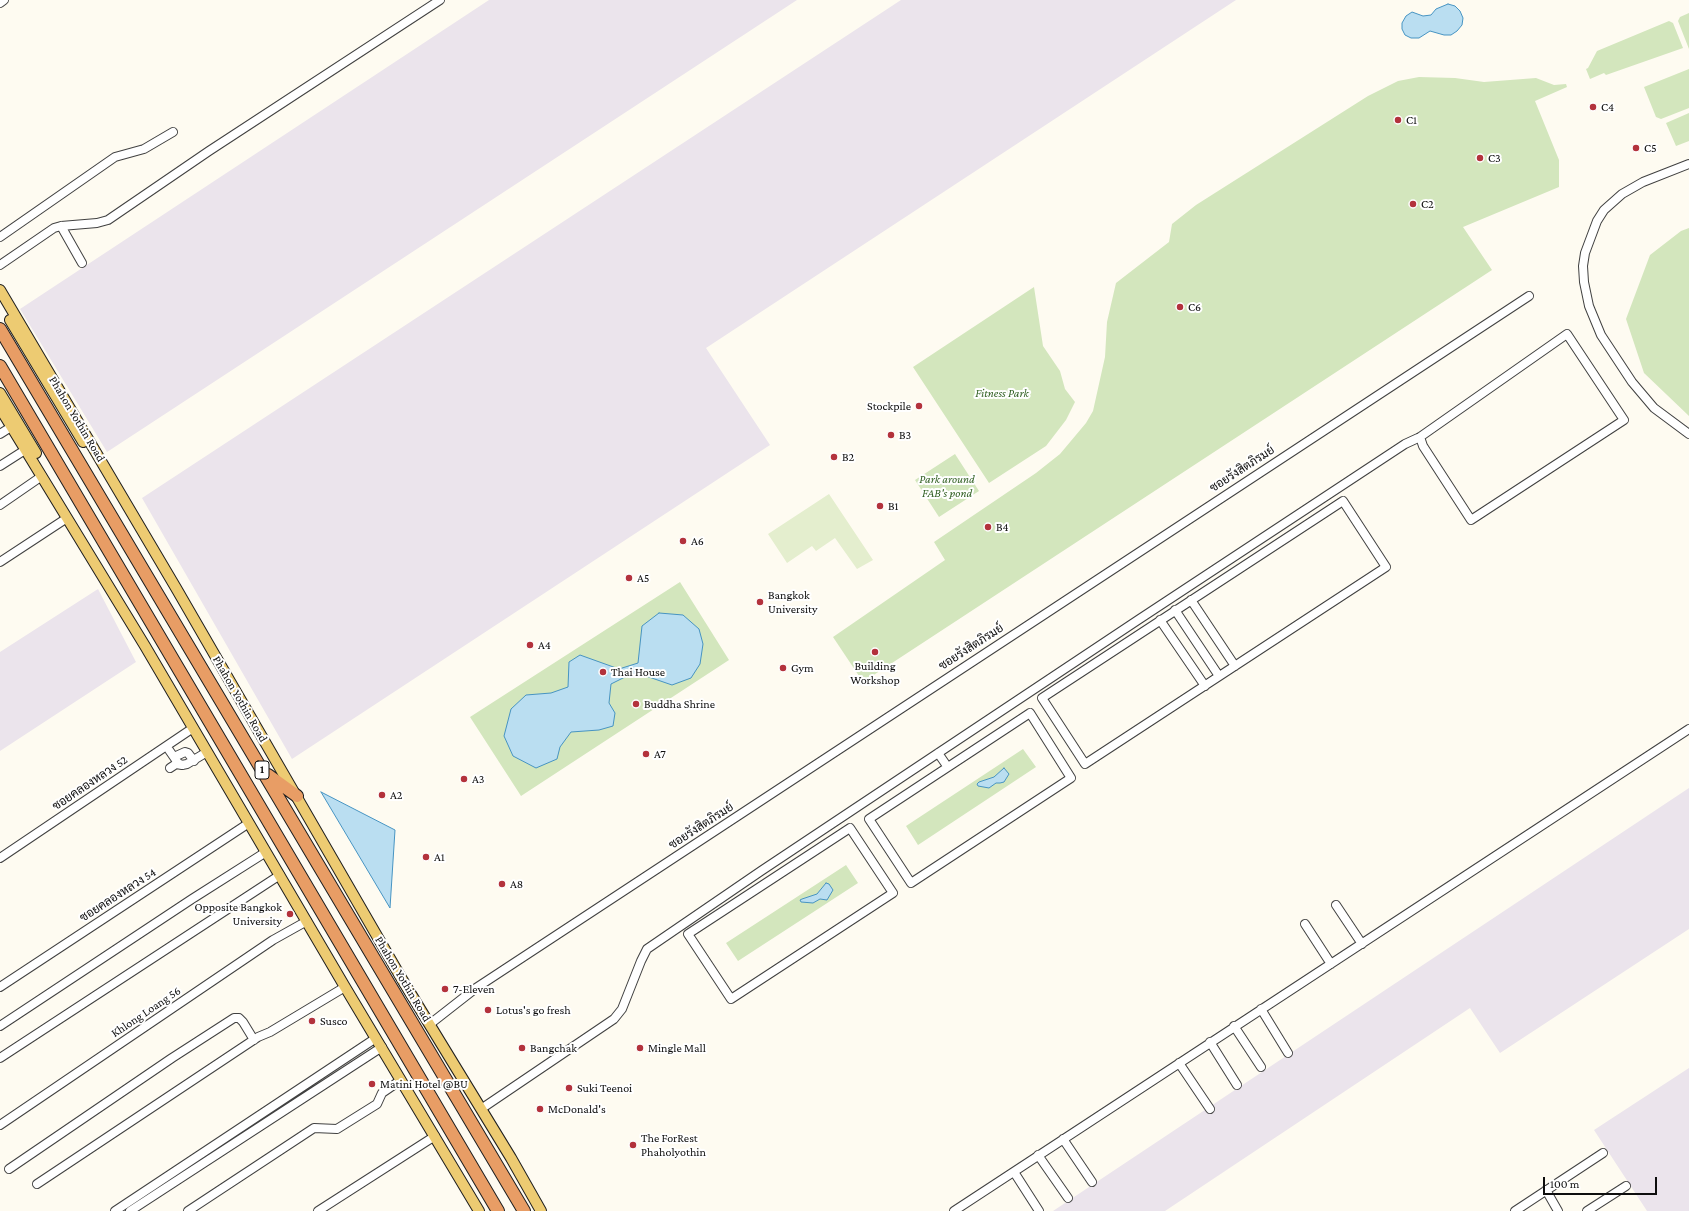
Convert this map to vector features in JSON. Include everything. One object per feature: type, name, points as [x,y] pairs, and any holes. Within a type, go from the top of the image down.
[{"type":"highway","name":"Phahon Yothin Road","points":[[0,329],[524,1211]]},
{"type":"highway","name":"1","points":[[0,366],[498,1211]]},
{"type":"highway","points":[[263,772],[297,796]]},
{"type":"main road","name":"Phahon Yothin Road","points":[[0,290],[176,588],[392,963],[481,1109],[540,1211]]},
{"type":"main road","points":[[0,303],[47,385],[169,581],[176,588]]},
{"type":"main road","points":[[0,393],[11,427],[124,612],[345,987],[480,1211]]},
{"type":"main road","points":[[5,408],[122,601],[124,612]]},
{"type":"street","points":[[0,3],[4,0]]},
{"type":"street","points":[[0,265],[42,236],[61,226],[97,223],[108,220],[209,151],[440,0]]},
{"type":"street","points":[[0,237],[115,157],[144,149],[173,132]]},
{"type":"street","points":[[1689,164],[1643,182],[1627,191],[1604,210],[1597,221],[1585,253],[1583,266],[1584,282],[1589,306],[1600,335],[1632,382],[1654,408],[1689,434]]},
{"type":"street","points":[[61,226],[82,263]]},
{"type":"street","name":"ซอยรังสิตภิรมย์","points":[[430,1024],[489,979],[1529,296]]},
{"type":"street","points":[[481,1109],[614,1019],[622,1009],[647,949],[762,870],[1135,622],[1405,444],[1420,437],[1567,334],[1624,420],[1471,520],[1423,446],[1420,437]]},
{"type":"street","points":[[0,434],[11,427]]},
{"type":"street","points":[[0,466],[25,450]]},
{"type":"street","points":[[0,505],[42,476]]},
{"type":"street","points":[[1343,501],[1386,567],[1085,764],[1042,698],[1175,610],[1343,501]]},
{"type":"street","points":[[0,562],[67,518]]},
{"type":"street","points":[[1191,600],[1235,666]]},
{"type":"street","points":[[1175,610],[1219,676]]},
{"type":"street","points":[[1160,620],[1205,686]]},
{"type":"street","points":[[1135,622],[1142,632]]},
{"type":"street","points":[[1030,713],[1071,778],[911,883],[869,819],[947,766],[1030,713]]},
{"type":"street","name":"ซอยคลองหลวง 52","points":[[0,858],[193,728]]},
{"type":"street","points":[[954,1211],[963,1209],[1038,1155],[1689,729]]},
{"type":"street","points":[[169,750],[178,763],[182,765]]},
{"type":"street","points":[[174,757],[188,752],[194,761]]},
{"type":"street","points":[[170,768],[176,764],[182,765],[194,761],[207,752]]},
{"type":"street","points":[[938,753],[947,766]]},
{"type":"street","name":"ซอยคลองหลวง 54","points":[[0,988],[249,823]]},
{"type":"street","points":[[850,828],[893,893],[731,999],[688,934],[769,880],[850,828]]},
{"type":"street","points":[[0,1026],[185,903],[266,852]]},
{"type":"street","points":[[762,870],[769,880]]},
{"type":"street","points":[[0,1058],[280,875]]},
{"type":"street","points":[[1336,905],[1362,944]]},
{"type":"street","name":"Khlong Loang 56","points":[[0,1125],[273,940],[307,921]]},
{"type":"street","points":[[1305,924],[1331,964]]},
{"type":"street","points":[[37,1184],[254,1040],[345,987]]},
{"type":"street","points":[[1261,1009],[1288,1053]]},
{"type":"street","points":[[9,1169],[172,1058],[234,1018],[239,1018],[243,1022],[254,1040]]},
{"type":"street","points":[[1234,1026],[1261,1067]]},
{"type":"street","points":[[1210,1042],[1237,1085]]},
{"type":"street","points":[[115,1211],[379,1043]]},
{"type":"street","points":[[130,1211],[379,1043]]},
{"type":"street","points":[[1179,1063],[1210,1109]]},
{"type":"street","points":[[188,1211],[314,1128],[337,1129],[377,1104],[382,1093],[401,1080]]},
{"type":"street","points":[[318,1211],[435,1136]]},
{"type":"street","points":[[1063,1139],[1092,1182]]},
{"type":"street","points":[[1516,1211],[1603,1153]]},
{"type":"street","points":[[1038,1155],[1068,1198]]},
{"type":"street","points":[[1014,1172],[1039,1211]]},
{"type":"street","points":[[1587,1211],[1626,1186]]},
{"type":"street","points":[[1546,1190],[1558,1211]]},
{"type":"shaded area","points":[[489,0],[797,0],[107,452],[20,309]]},
{"type":"shaded area","points":[[901,0],[1236,0],[706,348],[770,445],[292,759],[142,498]]},
{"type":"shaded area","points":[[98,589],[136,662],[0,751],[0,652]]},
{"type":"shaded area","points":[[1689,788],[1689,929],[1500,1053],[1470,1008],[1165,1211],[1053,1211]]},
{"type":"shaded area","points":[[1689,1068],[1689,1211],[1647,1211],[1594,1130]]},
{"type":"green space","points":[[1689,13],[1689,49],[1678,21],[1680,17]]},
{"type":"green space","points":[[1669,21],[1673,23],[1683,48],[1606,75],[1604,73],[1590,79],[1586,69],[1597,51]]},
{"type":"green space","points":[[1689,69],[1689,108],[1661,119],[1656,117],[1644,87]]},
{"type":"green space","points":[[1419,77],[1455,78],[1484,82],[1536,78],[1554,85],[1566,84],[1567,87],[1535,101],[1559,160],[1559,187],[1463,227],[1492,270],[863,682],[833,637],[945,560],[934,542],[1036,473],[1060,454],[1086,423],[1093,411],[1105,357],[1107,322],[1116,283],[1169,242],[1172,224],[1196,205],[1368,96],[1398,81]]},
{"type":"green space","points":[[1689,113],[1689,141],[1676,146],[1666,123]]},
{"type":"green space","points":[[1689,228],[1689,416],[1644,373],[1626,319],[1650,255],[1681,231]]},
{"type":"green space","name":"Fitness Park","points":[[1034,287],[1043,346],[1060,371],[1065,389],[1075,402],[1066,420],[1046,446],[989,483],[913,367]]},
{"type":"green space","name":"Park around FAB's pond","points":[[955,454],[979,491],[939,517],[915,480]]},
{"type":"green space","points":[[829,494],[873,560],[857,569],[835,538],[816,551],[812,546],[787,563],[768,534]]},
{"type":"green space","points":[[680,582],[729,660],[521,796],[470,717]]},
{"type":"green space","points":[[1023,749],[1036,767],[918,845],[906,826]]},
{"type":"green space","points":[[846,865],[858,883],[738,961],[726,943]]},
{"type":"water","points":[[1448,4],[1455,6],[1460,11],[1463,18],[1462,25],[1457,31],[1451,35],[1444,35],[1430,31],[1419,38],[1411,38],[1405,35],[1402,29],[1402,23],[1406,16],[1412,12],[1423,16],[1431,15],[1436,9]]},
{"type":"water","points":[[659,613],[683,615],[699,629],[703,644],[700,664],[691,678],[672,685],[646,676],[627,676],[611,684],[609,703],[615,713],[613,726],[599,730],[571,732],[560,747],[557,759],[536,768],[513,756],[504,736],[511,709],[526,695],[551,693],[568,687],[569,662],[580,655],[619,669],[638,663],[642,626]]},
{"type":"water","points":[[1004,768],[1009,774],[1004,782],[996,783],[989,788],[978,786],[977,784],[979,782],[994,777]]},
{"type":"water","points":[[321,792],[395,830],[390,908]]},
{"type":"water","points":[[826,883],[829,884],[833,890],[827,900],[820,899],[813,903],[801,902],[800,900],[802,899],[817,894]]},
{"type":"place","name":"C4","points":[[1593,107]]},
{"type":"place","name":"C1","points":[[1398,120]]},
{"type":"place","name":"C5","points":[[1636,148]]},
{"type":"place","name":"C3","points":[[1480,158]]},
{"type":"place","name":"C2","points":[[1413,204]]},
{"type":"place","name":"C6","points":[[1180,307]]},
{"type":"place","name":"Stockpile","points":[[919,406]]},
{"type":"place","name":"B3","points":[[891,435]]},
{"type":"place","name":"B2","points":[[834,457]]},
{"type":"place","name":"B1","points":[[880,506]]},
{"type":"place","name":"B4","points":[[988,527]]},
{"type":"place","name":"A6","points":[[683,541]]},
{"type":"place","name":"A5","points":[[629,578]]},
{"type":"place","name":"Bangkok University","points":[[760,602]]},
{"type":"place","name":"A4","points":[[530,645]]},
{"type":"place","name":"Building Workshop","points":[[875,652]]},
{"type":"place","name":"Gym","points":[[783,668]]},
{"type":"place","name":"Thai House","points":[[603,672]]},
{"type":"place","name":"Buddha Shrine","points":[[636,704]]},
{"type":"place","name":"A7","points":[[646,754]]},
{"type":"place","name":"A3","points":[[464,779]]},
{"type":"place","name":"A2","points":[[382,795]]},
{"type":"place","name":"A1","points":[[426,857]]},
{"type":"place","name":"A8","points":[[502,884]]},
{"type":"place","name":"Opposite Bangkok University","points":[[290,914]]},
{"type":"place","name":"7-Eleven","points":[[445,989]]},
{"type":"place","name":"Lotus's go fresh","points":[[488,1010]]},
{"type":"place","name":"Susco","points":[[312,1021]]},
{"type":"place","name":"Bangchak","points":[[522,1048]]},
{"type":"place","name":"Mingle Mall","points":[[640,1048]]},
{"type":"place","name":"Matini Hotel @BU","points":[[372,1084]]},
{"type":"place","name":"Suki Teenoi","points":[[569,1088]]},
{"type":"place","name":"McDonald's","points":[[540,1109]]},
{"type":"place","name":"The ForRest Phaholyothin","points":[[633,1145]]}]
